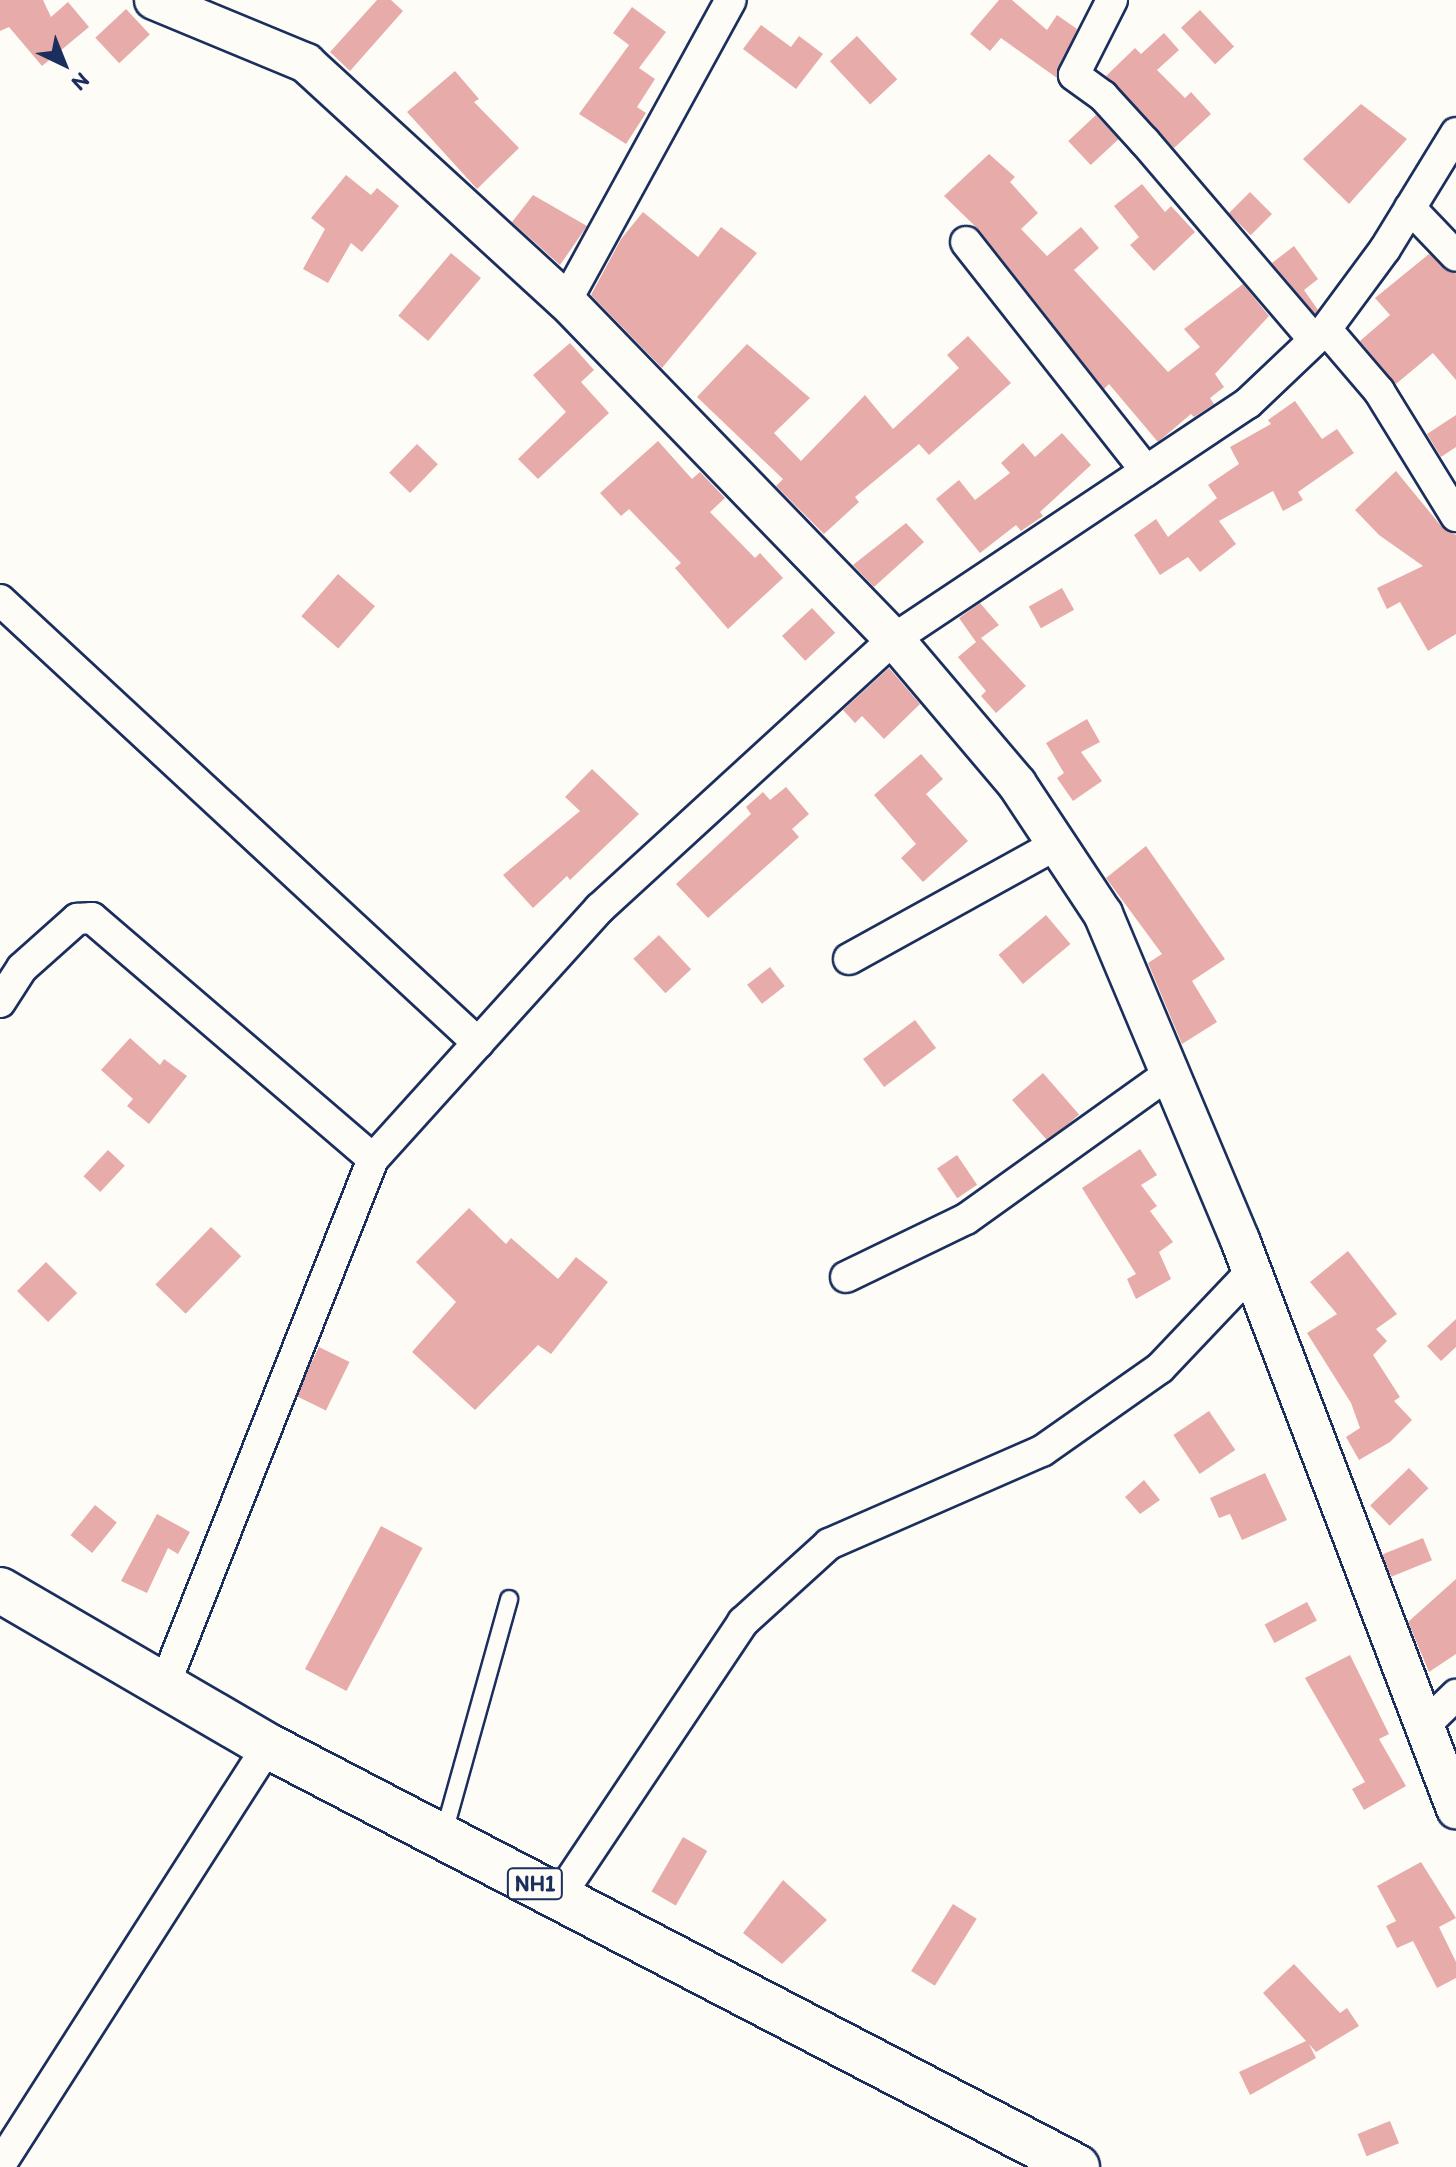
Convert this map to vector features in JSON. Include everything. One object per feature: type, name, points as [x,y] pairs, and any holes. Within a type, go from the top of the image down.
[{"type":"highway","name":"NH1","points":[[0,1590],[163,1689],[268,1746],[1077,2167]]},
{"type":"street","points":[[154,0],[306,63],[566,301],[894,639],[1017,784],[1103,914],[1252,1271],[1456,1809]]},
{"type":"street","points":[[566,301],[731,0]]},
{"type":"street","points":[[1112,0],[1074,75],[1103,96],[1320,334],[1379,391],[1456,516]]},
{"type":"street","points":[[163,1689],[373,1159],[600,908],[894,639],[1248,403],[1320,334],[1410,208],[1456,133]]},
{"type":"street","points":[[1410,208],[1456,256]]},
{"type":"street","points":[[966,242],[1146,471]]},
{"type":"street","points":[[0,600],[478,1043]]},
{"type":"street","points":[[849,959],[1057,844]]},
{"type":"street","points":[[0,1002],[22,968],[77,919],[92,918],[373,1159]]},
{"type":"street","points":[[846,1277],[966,1219],[1170,1073]]},
{"type":"street","points":[[559,1897],[743,1622],[829,1544],[1042,1451],[1160,1368],[1252,1271]]},
{"type":"street","points":[[1424,1726],[1456,1695]]},
{"type":"street","points":[[0,2165],[268,1746]]},
{"type":"lane","points":[[443,1837],[509,1599]]},
{"type":"building","points":[[0,0],[43,0],[51,17],[68,2],[89,27],[42,66],[9,27],[0,31]]},
{"type":"building","points":[[377,0],[391,0],[403,11],[350,71],[330,52]]},
{"type":"building","points":[[999,0],[1012,0],[1047,30],[1057,15],[1077,29],[1057,78],[1001,38],[990,51],[970,34]]},
{"type":"building","points":[[632,7],[666,32],[639,68],[655,79],[637,107],[646,113],[626,144],[579,114],[629,45],[613,33]]},
{"type":"building","points":[[126,9],[150,35],[119,63],[95,38]]},
{"type":"building","points":[[1200,10],[1234,47],[1215,64],[1181,28]]},
{"type":"building","points":[[761,25],[791,47],[799,36],[823,54],[796,89],[743,49]]},
{"type":"building","points":[[1164,33],[1179,50],[1157,70],[1185,98],[1191,92],[1211,114],[1174,148],[1106,76],[1135,48],[1141,54]]},
{"type":"building","points":[[857,36],[897,79],[870,104],[830,61]]},
{"type":"building","points":[[455,71],[479,99],[474,102],[519,148],[477,189],[407,112]]},
{"type":"building","points":[[1361,104],[1407,139],[1349,204],[1303,159]]},
{"type":"building","points":[[1096,115],[1119,139],[1091,165],[1068,141]]},
{"type":"building","points":[[989,154],[1015,177],[1010,182],[1038,213],[1021,229],[1047,256],[1081,227],[1099,248],[1074,270],[1168,372],[1200,347],[1184,329],[1243,284],[1269,316],[1215,374],[1224,387],[1210,398],[1214,404],[1194,417],[1191,414],[1158,442],[1109,384],[1104,389],[980,231],[944,196]]},
{"type":"building","points":[[346,175],[371,195],[377,188],[399,206],[362,252],[351,243],[328,283],[303,269],[325,229],[311,218]]},
{"type":"building","points":[[1142,184],[1165,212],[1171,206],[1195,232],[1154,271],[1130,245],[1139,237],[1114,206]]},
{"type":"building","points":[[1250,192],[1272,214],[1251,235],[1229,213]]},
{"type":"building","points":[[533,195],[587,226],[560,265],[512,222]]},
{"type":"building","points":[[643,212],[698,257],[721,227],[757,253],[662,368],[591,295],[621,239]]},
{"type":"building","points":[[1294,246],[1318,279],[1304,290],[1318,310],[1315,314],[1272,263]]},
{"type":"building","points":[[451,253],[481,278],[428,341],[398,316]]},
{"type":"building","points":[[1429,254],[1456,274],[1456,380],[1433,353],[1396,384],[1360,341],[1390,315],[1375,298]]},
{"type":"building","points":[[968,336],[1011,383],[929,455],[919,444],[855,497],[859,502],[824,534],[776,486],[783,479],[697,397],[747,344],[810,398],[774,433],[801,461],[865,395],[893,429],[959,368],[947,355]]},
{"type":"building","points":[[570,343],[594,370],[581,382],[609,413],[538,479],[518,459],[566,412],[533,375]]},
{"type":"building","points":[[1295,401],[1322,439],[1337,429],[1354,453],[1298,492],[1303,500],[1283,511],[1273,491],[1219,521],[1236,544],[1200,572],[1188,557],[1160,575],[1134,535],[1156,519],[1168,537],[1217,498],[1208,485],[1239,464],[1230,447],[1271,424],[1268,420]]},
{"type":"building","points":[[1456,415],[1456,447],[1441,457],[1427,434]]},
{"type":"building","points":[[1062,433],[1091,465],[1040,512],[1043,516],[1021,531],[1016,525],[980,553],[936,499],[959,480],[975,500],[1010,473],[1001,463],[1023,443],[1035,457]]},
{"type":"building","points":[[658,441],[692,479],[700,472],[725,498],[710,512],[755,558],[760,553],[783,578],[728,629],[675,568],[681,563],[629,509],[621,516],[600,493]]},
{"type":"building","points":[[417,444],[438,464],[410,493],[389,473]]},
{"type":"building","points":[[1396,471],[1441,526],[1456,535],[1456,634],[1428,651],[1400,602],[1387,609],[1377,588],[1423,566],[1379,535],[1355,510]]},
{"type":"building","points":[[906,523],[924,542],[874,587],[853,565]]},
{"type":"building","points":[[338,574],[375,606],[338,648],[301,616]]},
{"type":"building","points":[[1062,588],[1074,610],[1041,628],[1029,606]]},
{"type":"building","points":[[980,603],[999,625],[981,638],[1026,686],[996,713],[981,696],[986,691],[958,657],[976,642],[959,618]]},
{"type":"building","points":[[812,608],[835,633],[805,661],[782,636]]},
{"type":"building","points":[[889,668],[920,704],[884,739],[862,716],[855,723],[843,710]]},
{"type":"building","points":[[1087,719],[1100,742],[1081,752],[1102,781],[1073,801],[1057,778],[1064,773],[1046,743]]},
{"type":"building","points":[[921,754],[943,779],[926,794],[968,841],[923,882],[901,858],[916,844],[874,795]]},
{"type":"building","points":[[592,769],[639,814],[570,880],[567,876],[533,908],[503,875],[580,811],[565,797]]},
{"type":"building","points":[[786,787],[809,814],[792,829],[799,837],[708,918],[676,884],[751,814],[746,807],[763,792],[770,800]]},
{"type":"building","points":[[1146,846],[1225,959],[1192,981],[1217,1022],[1182,1044],[1148,963],[1162,954],[1106,878]]},
{"type":"building","points":[[1046,915],[1070,944],[1023,984],[999,955]]},
{"type":"building","points":[[659,935],[691,969],[665,993],[633,959]]},
{"type":"building","points":[[770,967],[785,986],[762,1004],[747,985]]},
{"type":"building","points":[[915,1020],[936,1048],[884,1087],[863,1059]]},
{"type":"building","points":[[130,1038],[160,1065],[164,1059],[187,1076],[149,1124],[127,1106],[133,1099],[101,1070]]},
{"type":"building","points":[[1043,1073],[1079,1115],[1048,1141],[1012,1100]]},
{"type":"building","points":[[1140,1149],[1157,1175],[1141,1185],[1157,1206],[1150,1211],[1173,1242],[1159,1252],[1171,1279],[1136,1299],[1127,1279],[1136,1274],[1082,1188]]},
{"type":"building","points":[[108,1150],[125,1166],[100,1192],[83,1176]]},
{"type":"building","points":[[957,1155],[977,1185],[957,1198],[937,1168]]},
{"type":"building","points":[[469,1208],[506,1244],[511,1238],[558,1279],[576,1257],[608,1282],[551,1354],[538,1345],[475,1410],[412,1352],[456,1302],[416,1262]]},
{"type":"building","points":[[211,1227],[241,1256],[186,1314],[155,1285]]},
{"type":"building","points":[[1348,1251],[1397,1314],[1376,1329],[1387,1341],[1373,1355],[1400,1397],[1394,1401],[1412,1420],[1390,1442],[1359,1460],[1346,1437],[1360,1428],[1351,1403],[1307,1333],[1337,1314],[1310,1282]]},
{"type":"building","points":[[46,1262],[77,1293],[48,1322],[17,1291]]},
{"type":"building","points":[[1456,1319],[1456,1347],[1441,1361],[1427,1346]]},
{"type":"building","points":[[319,1347],[350,1362],[326,1410],[295,1396]]},
{"type":"building","points":[[1209,1411],[1235,1450],[1200,1474],[1173,1435]]},
{"type":"building","points":[[1409,1468],[1428,1488],[1390,1526],[1370,1506]]},
{"type":"building","points":[[1265,1473],[1287,1520],[1242,1540],[1230,1514],[1219,1518],[1210,1498]]},
{"type":"building","points":[[1144,1480],[1160,1500],[1140,1514],[1125,1497]]},
{"type":"building","points":[[95,1505],[117,1523],[92,1553],[70,1535]]},
{"type":"building","points":[[157,1514],[190,1532],[178,1554],[168,1548],[147,1593],[121,1581]]},
{"type":"building","points":[[381,1526],[422,1548],[346,1691],[305,1669]]},
{"type":"building","points":[[1423,1538],[1432,1560],[1391,1577],[1382,1554]]},
{"type":"building","points":[[1456,1579],[1456,1654],[1429,1672],[1408,1622]]},
{"type":"building","points":[[1307,1602],[1317,1621],[1274,1643],[1265,1625]]},
{"type":"building","points":[[1350,1655],[1389,1734],[1379,1739],[1406,1786],[1364,1810],[1352,1789],[1365,1782],[1305,1678]]},
{"type":"building","points":[[683,1837],[707,1851],[676,1906],[652,1892]]},
{"type":"building","points":[[1421,1862],[1456,1918],[1439,1927],[1456,1962],[1456,1978],[1437,1988],[1413,1941],[1397,1948],[1386,1926],[1396,1921],[1377,1886]]},
{"type":"building","points":[[783,1880],[827,1920],[782,1964],[743,1933]]},
{"type":"building","points":[[953,1904],[977,1919],[935,1986],[911,1971]]},
{"type":"building","points":[[1294,1964],[1340,2013],[1347,2008],[1359,2026],[1316,2052],[1309,2044],[1316,2058],[1250,2095],[1239,2072],[1306,2041],[1263,1993]]},
{"type":"building","points":[[1390,2121],[1399,2143],[1367,2156],[1358,2134]]}]
